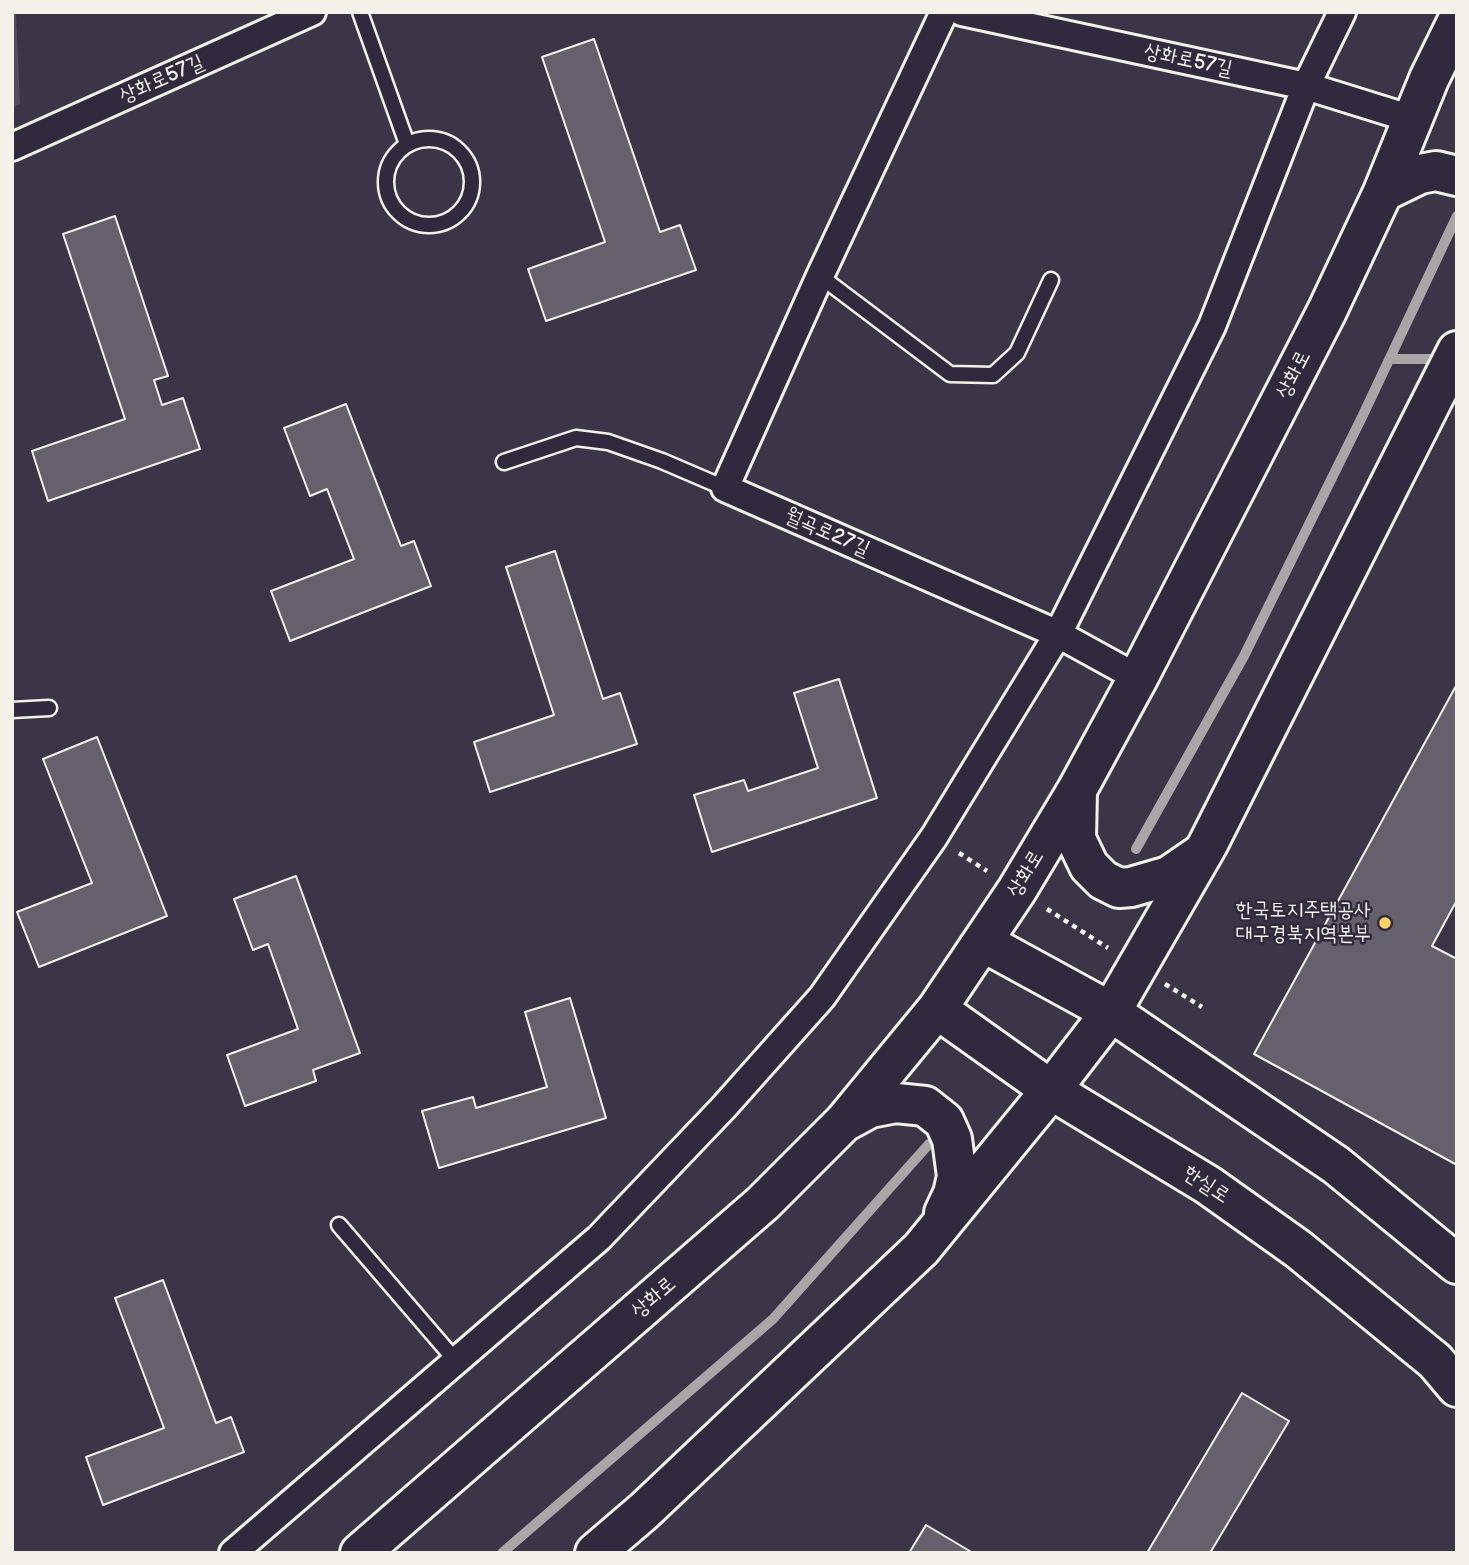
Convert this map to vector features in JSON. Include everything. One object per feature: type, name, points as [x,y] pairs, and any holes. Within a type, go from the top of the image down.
[{"type":"main road","name":"상화로","points":[[360,1553],[763,1203],[844,1122],[937,1009],[1017,890],[1077,790],[1138,678],[1327,311],[1383,192],[1412,119],[1457,22]]},
{"type":"main road","points":[[1383,192],[1420,174],[1436,171],[1457,176]]},
{"type":"main road","points":[[594,1553],[654,1502],[921,1249],[1111,1012],[1202,853],[1457,351]]},
{"type":"main road","points":[[1077,790],[1076,839],[1089,866],[1103,880],[1119,888],[1131,887],[1169,876],[1202,853]]},
{"type":"main road","points":[[983,942],[1111,1012],[1336,1166],[1457,1264]]},
{"type":"main road","name":"한실로","points":[[937,1009],[1051,1090],[1208,1185],[1298,1249],[1434,1361],[1457,1387]]},
{"type":"main road","points":[[844,1122],[870,1108],[896,1102],[925,1106],[944,1121],[952,1139],[957,1176],[953,1194],[935,1231]]},
{"type":"street","name":"상화로57길","points":[[12,147],[312,12]]},
{"type":"street","points":[[725,488],[820,276],[944,12]]},
{"type":"street","name":"상화로57길","points":[[962,12],[1306,86],[1412,119]]},
{"type":"street","points":[[233,1553],[599,1238],[723,1108],[822,997],[934,838],[1058,634],[1212,326],[1306,86],[1342,12]]},
{"type":"street","name":"월곡로27길","points":[[725,488],[1058,634],[1138,678]]},
{"type":"lane","points":[[360,12],[407,144]]},
{"type":"lane","points":[[420,139],[448,142],[468,162],[472,176],[471,190],[466,203],[457,214],[445,222],[431,225],[417,223],[404,217],[394,207],[386,180],[389,166],[396,154],[407,144],[420,139]]},
{"type":"lane","points":[[820,276],[950,374],[993,375],[1017,353],[1051,280]]},
{"type":"lane","points":[[504,462],[576,438],[608,442],[725,488]]},
{"type":"lane","points":[[12,710],[50,708]]},
{"type":"lane","points":[[339,1225],[456,1362]]},
{"type":"path","points":[[934,838],[1202,1007]]},
{"type":"shaded area","points":[[12,12],[16,12],[20,104],[12,108]]},
{"type":"building","points":[[594,39],[660,232],[680,225],[696,270],[546,321],[528,269],[605,242],[542,57]]},
{"type":"building","points":[[115,216],[168,376],[154,380],[162,405],[183,398],[200,449],[48,501],[32,451],[125,419],[63,234]]},
{"type":"building","points":[[346,404],[401,546],[414,541],[431,586],[290,641],[271,591],[354,559],[327,489],[310,496],[284,428]]},
{"type":"building","points":[[555,551],[603,699],[620,693],[637,744],[490,792],[474,742],[554,715],[506,567]]},
{"type":"building","points":[[839,679],[877,798],[712,852],[694,795],[744,780],[748,791],[818,768],[794,693]]},
{"type":"building","name":"한국토지주택공사 대구경북지역본부","points":[[1457,684],[1457,900],[1432,946],[1457,959],[1457,1165],[1254,1054]]},
{"type":"building","points":[[97,737],[167,916],[39,967],[17,912],[92,883],[43,759]]},
{"type":"building","points":[[296,876],[360,1053],[313,1070],[316,1081],[245,1106],[227,1055],[298,1029],[268,944],[253,950],[234,899]]},
{"type":"building","points":[[570,998],[606,1118],[439,1168],[422,1111],[473,1097],[476,1108],[547,1087],[525,1012]]},
{"type":"building","points":[[163,1280],[216,1423],[231,1417],[244,1452],[103,1505],[86,1457],[164,1428],[115,1298]]},
{"type":"building","points":[[1242,1393],[1289,1421],[1210,1553],[1147,1553]]},
{"type":"building","points":[[926,1525],[973,1553],[909,1553]]},
{"type":"waterway","points":[[1136,849],[1244,656],[1457,216]]},
{"type":"waterway","points":[[1390,359],[1442,359]]},
{"type":"waterway","points":[[502,1553],[773,1319],[929,1144]]},
{"type":"place","name":"한국토지주택공사 대구경북지역본부","points":[[1385,923]]}]
